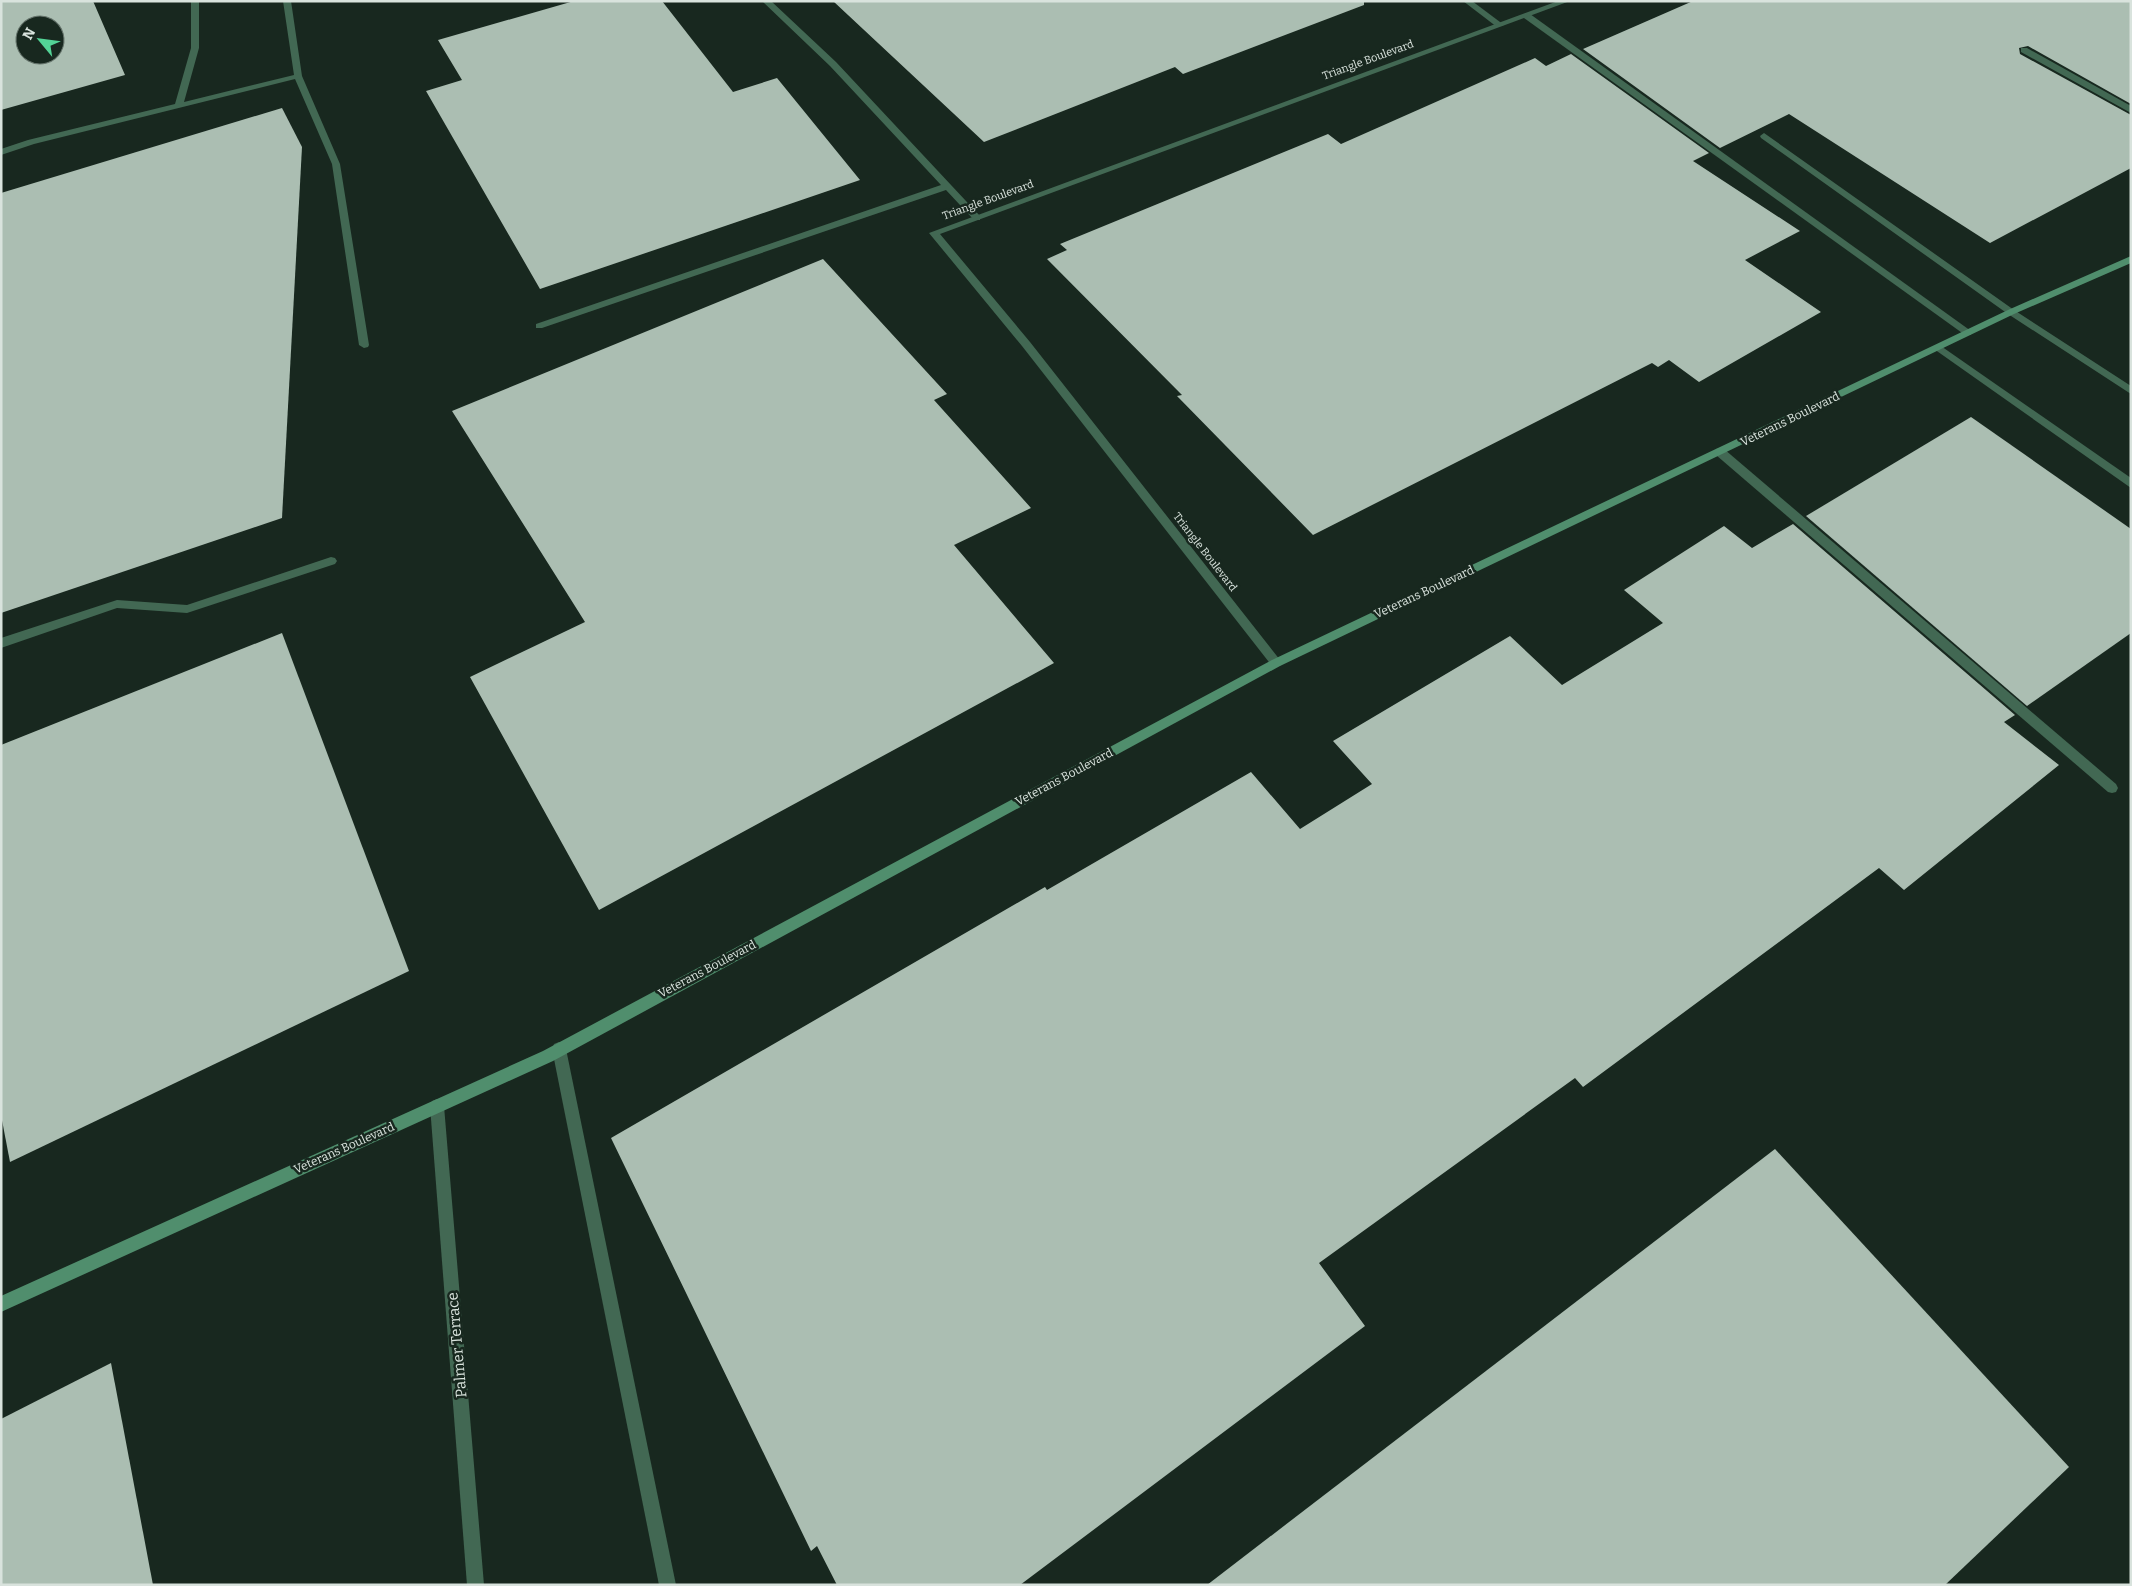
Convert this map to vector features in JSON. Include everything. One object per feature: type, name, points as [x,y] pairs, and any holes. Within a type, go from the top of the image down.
[{"type":"street","points":[[179,105],[195,48],[195,1]]},
{"type":"street","points":[[286,1],[298,76],[336,164],[364,345]]},
{"type":"street","points":[[766,1],[833,64],[977,218]]},
{"type":"street","points":[[1467,1],[1500,25]]},
{"type":"street","name":"Triangle Boulevard","points":[[1276,663],[1026,344],[934,233],[1566,1]]},
{"type":"street","points":[[1527,16],[1968,333]]},
{"type":"street","points":[[2024,50],[2131,110]]},
{"type":"street","points":[[1,152],[31,142],[298,76]]},
{"type":"street","points":[[1764,136],[2011,312],[2131,391]]},
{"type":"street","points":[[539,326],[948,186]]},
{"type":"street","name":"Veterans Boulevard","points":[[1,1304],[559,1049],[1276,663],[2011,312],[2131,259]]},
{"type":"street","points":[[1938,347],[2131,484]]},
{"type":"street","points":[[1720,452],[2112,788]]},
{"type":"street","points":[[1,643],[117,604],[187,609],[331,561]]},
{"type":"street","points":[[559,1049],[668,1585]]},
{"type":"street","name":"Palmer Terrace","points":[[437,1106],[476,1585]]},
{"type":"building","points":[[1,1],[93,1],[125,75],[1,110]]},
{"type":"building","points":[[574,1],[662,1],[733,92],[777,78],[860,180],[540,289],[426,91],[462,80],[438,40]]},
{"type":"building","points":[[833,1],[1364,1],[1364,5],[1183,74],[1175,67],[984,142]]},
{"type":"building","points":[[1693,1],[2131,1],[2131,104],[2028,46],[2019,48],[2020,54],[2131,115],[2131,168],[1990,243],[1789,114],[1720,148],[1583,49]]},
{"type":"building","points":[[1571,54],[1709,153],[1693,161],[1800,231],[1745,260],[1821,312],[1699,382],[1669,360],[1658,367],[1652,363],[1313,535],[1177,396],[1182,395],[1047,259],[1067,250],[1060,244],[1328,134],[1341,144],[1535,58],[1546,66]]},
{"type":"building","points":[[282,108],[302,147],[282,518],[1,613],[1,193]]},
{"type":"building","points":[[823,259],[947,394],[934,400],[1031,508],[954,545],[1054,663],[599,910],[470,677],[585,622],[452,411]]},
{"type":"building","points":[[1971,417],[2131,529],[2131,633],[2027,706],[1806,516]]},
{"type":"building","points":[[1793,524],[2015,715],[2004,722],[2059,765],[1904,890],[1879,868],[1583,1087],[1575,1078],[1319,1263],[1365,1326],[1020,1585],[837,1585],[817,1546],[811,1551],[611,1138],[1045,887],[1047,890],[1251,772],[1300,829],[1372,784],[1333,741],[1510,636],[1562,685],[1663,623],[1624,590],[1724,526],[1752,548]]},
{"type":"building","points":[[282,633],[409,971],[10,1162],[1,1115],[1,745]]},
{"type":"building","points":[[1775,1149],[2069,1467],[1945,1585],[1207,1585]]},
{"type":"building","points":[[111,1363],[153,1585],[1,1585],[1,1419]]}]
